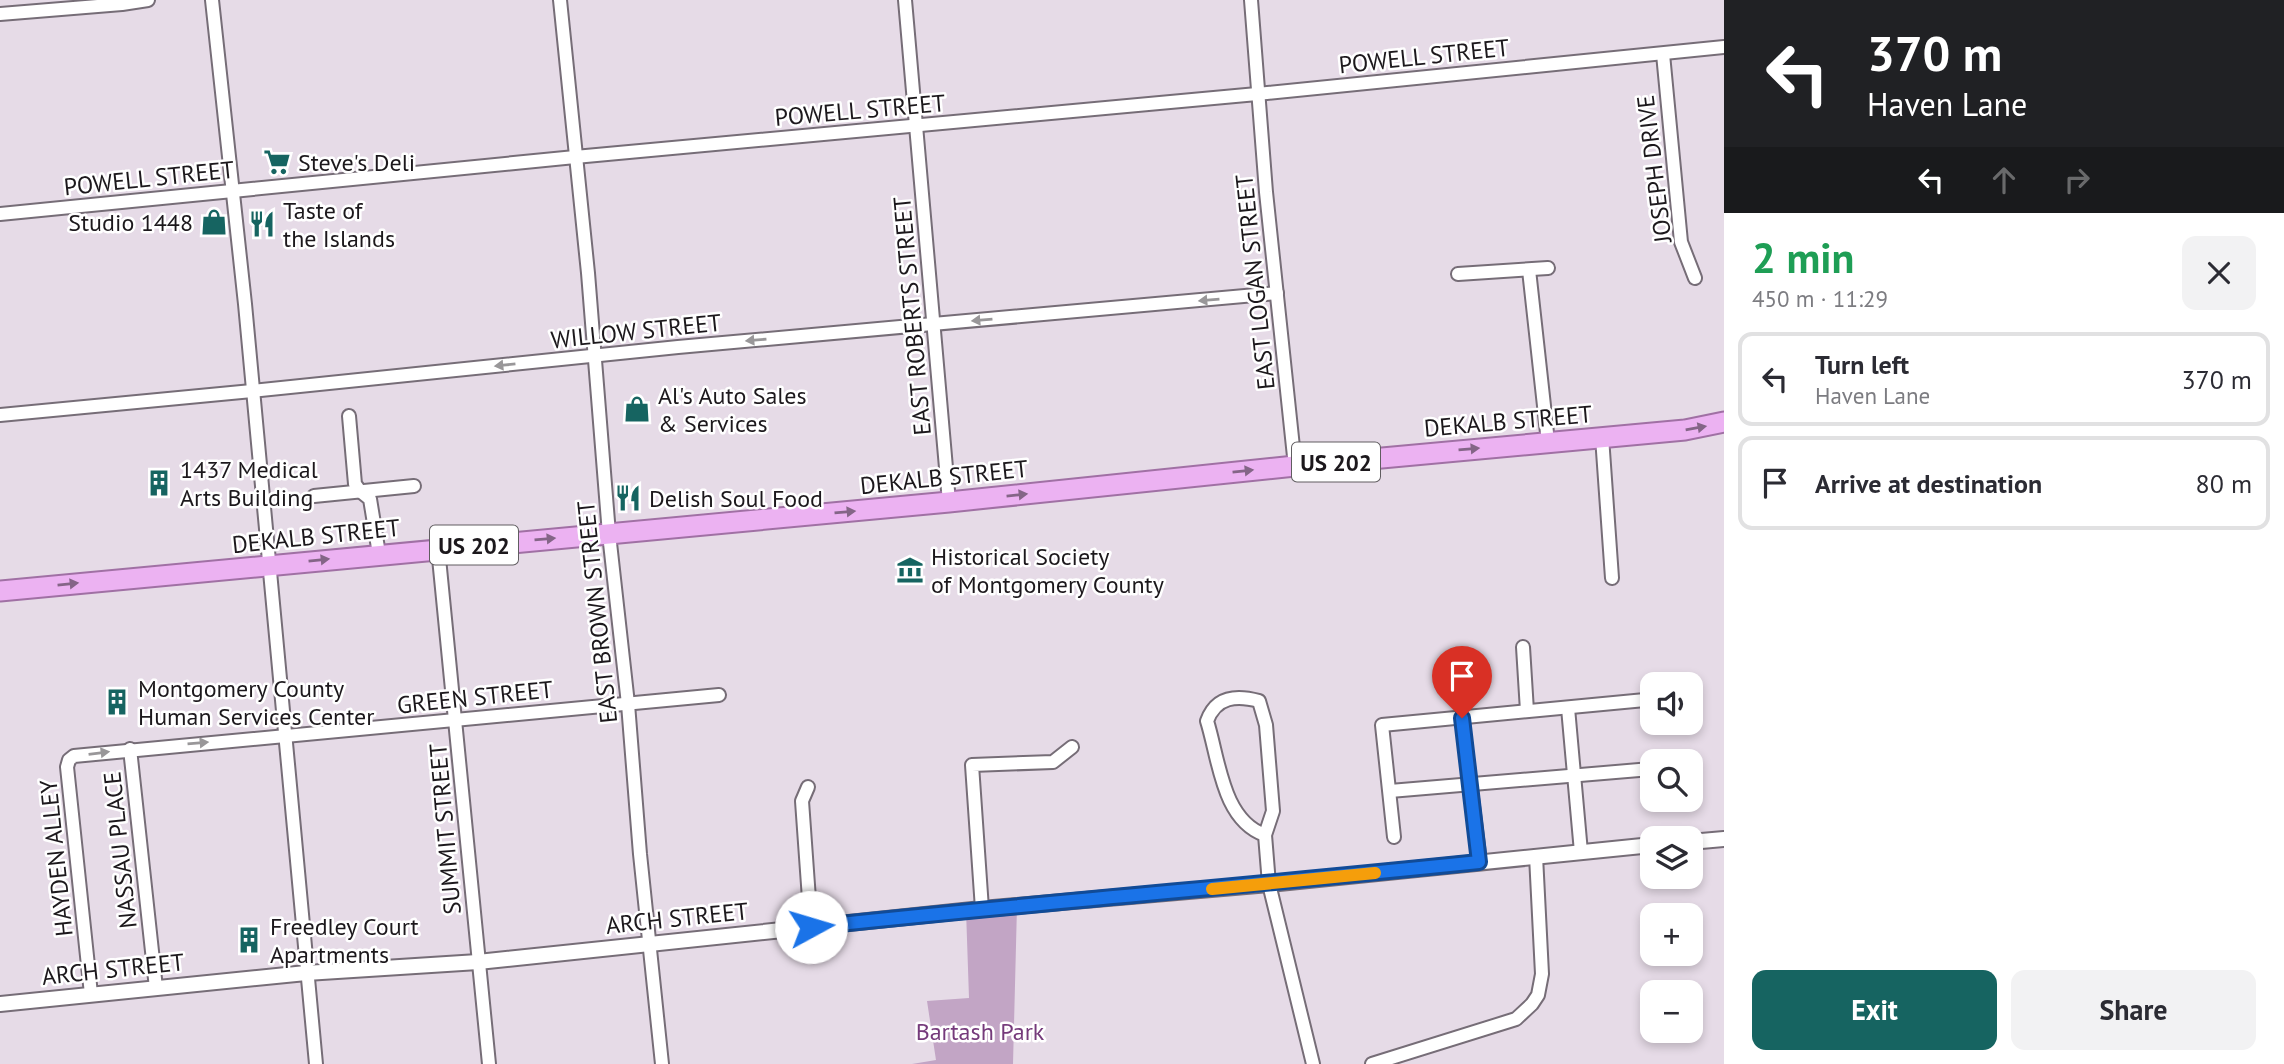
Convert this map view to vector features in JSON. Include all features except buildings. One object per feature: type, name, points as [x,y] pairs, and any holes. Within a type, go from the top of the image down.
[{"type":"highway","name":"DEKALB STREET","points":[[0,591],[1685,430],[1724,422]]},
{"type":"street","points":[[0,14],[148,0]]},
{"type":"street","points":[[212,0],[233,191],[316,1064]]},
{"type":"street","name":"EAST BROWN STREET","points":[[560,0],[609,534],[662,1064]]},
{"type":"street","name":"EAST ROBERTS STREET","points":[[905,0],[949,502]]},
{"type":"street","name":"EAST LOGAN STREET","points":[[1251,0],[1257,94],[1295,466]]},
{"type":"street","name":"POWELL STREET","points":[[0,214],[1724,47]]},
{"type":"street","name":"JOSEPH DRIVE","points":[[1663,54],[1681,242],[1695,278]]},
{"type":"street","points":[[1458,274],[1548,268]]},
{"type":"street","points":[[1529,270],[1548,442]]},
{"type":"street","name":"WILLOW STREET","points":[[0,415],[594,356],[1277,293]]},
{"type":"street","points":[[349,416],[355,484],[370,499],[379,554]]},
{"type":"street","points":[[1602,437],[1612,578]]},
{"type":"street","points":[[314,496],[414,486]]},
{"type":"street","name":"SUMMIT STREET","points":[[438,548],[489,1064]]},
{"type":"street","points":[[1522,647],[1527,711]]},
{"type":"street","name":"GREEN STREET","points":[[69,760],[75,756],[130,749],[719,695]]},
{"type":"street","points":[[1265,835],[1251,830],[1232,809],[1207,721],[1211,710],[1224,700],[1245,697],[1259,701],[1266,725],[1273,811],[1265,835],[1269,884],[1313,1064]]},
{"type":"street","points":[[1394,837],[1382,725],[1640,701]]},
{"type":"street","points":[[1568,708],[1581,852]]},
{"type":"street","points":[[1462,718],[1479,862]]},
{"type":"street","points":[[982,909],[972,765],[1053,762],[1072,747]]},
{"type":"street","name":"NASSAU PLACE","points":[[130,749],[156,988]]},
{"type":"street","name":"HAYDEN ALLEY","points":[[69,760],[67,767],[90,994]]},
{"type":"street","points":[[1390,791],[1640,770]]},
{"type":"street","points":[[808,787],[802,801],[811,927]]},
{"type":"street","points":[[1703,841],[1724,839]]},
{"type":"street","name":"ARCH STREET","points":[[0,1004],[306,974],[478,962],[982,909],[1269,884],[1640,846]]},
{"type":"street","points":[[1372,1064],[1516,1019],[1532,1004],[1538,995],[1542,974],[1536,856]]},
{"type":"green space","name":"Bartash Park","points":[[1017,906],[1013,1064],[912,1064],[936,1060],[927,1001],[969,998],[966,910]]},
{"type":"slow traffic","points":[[1212,889],[1375,873]]},
{"type":"place","name":"Steve's Deli","points":[[277,162]]},
{"type":"place","name":"Studio 1448","points":[[214,222]]},
{"type":"place","name":"Taste of the Islands","points":[[262,224]]},
{"type":"place","name":"Al's Auto Sales & Services","points":[[637,409]]},
{"type":"place","name":"1437 Medical Arts Building","points":[[159,483]]},
{"type":"place","name":"Delish Soul Food","points":[[628,498]]},
{"type":"place","name":"Historical Society of Montgomery County","points":[[910,570]]},
{"type":"place","name":"Montgomery County Human Services Center","points":[[117,702]]},
{"type":"place","name":"Freedley Court Apartments","points":[[249,940]]},
{"type":"route","points":[[811,927],[1479,862],[1462,718]]}]
